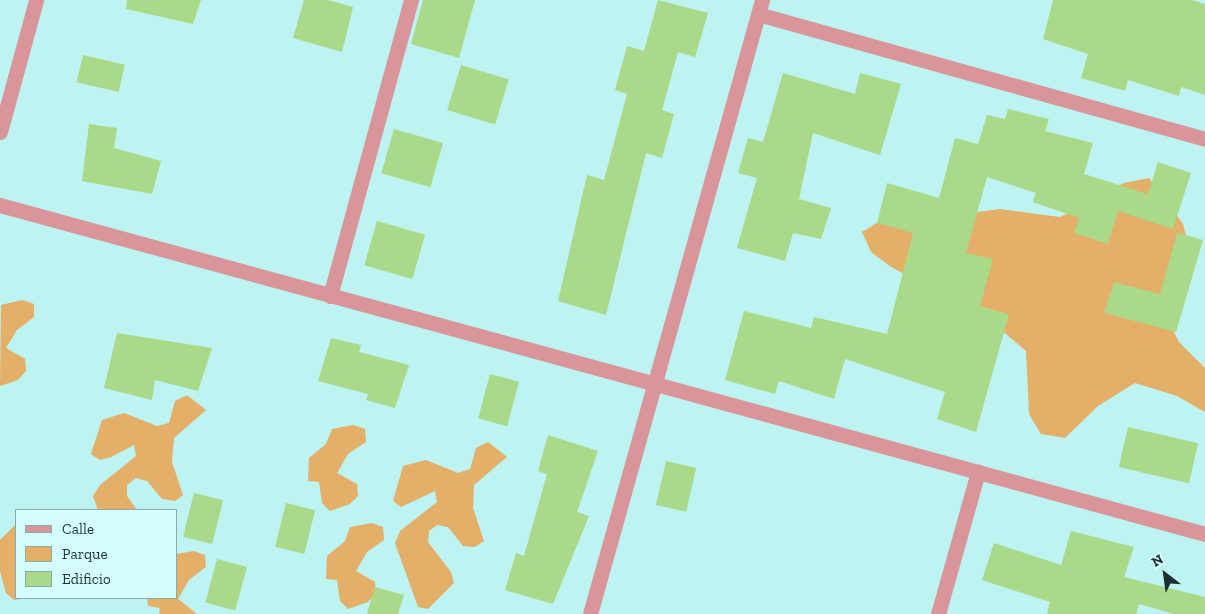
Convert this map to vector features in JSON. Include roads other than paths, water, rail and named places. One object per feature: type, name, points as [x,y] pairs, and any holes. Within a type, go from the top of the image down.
[{"type":"street","points":[[0,132],[36,0]]},
{"type":"street","points":[[330,296],[411,0]]},
{"type":"street","points":[[590,614],[760,7],[1205,139]]},
{"type":"street","points":[[0,206],[1205,534]]},
{"type":"street","points":[[938,614],[978,472]]}]
